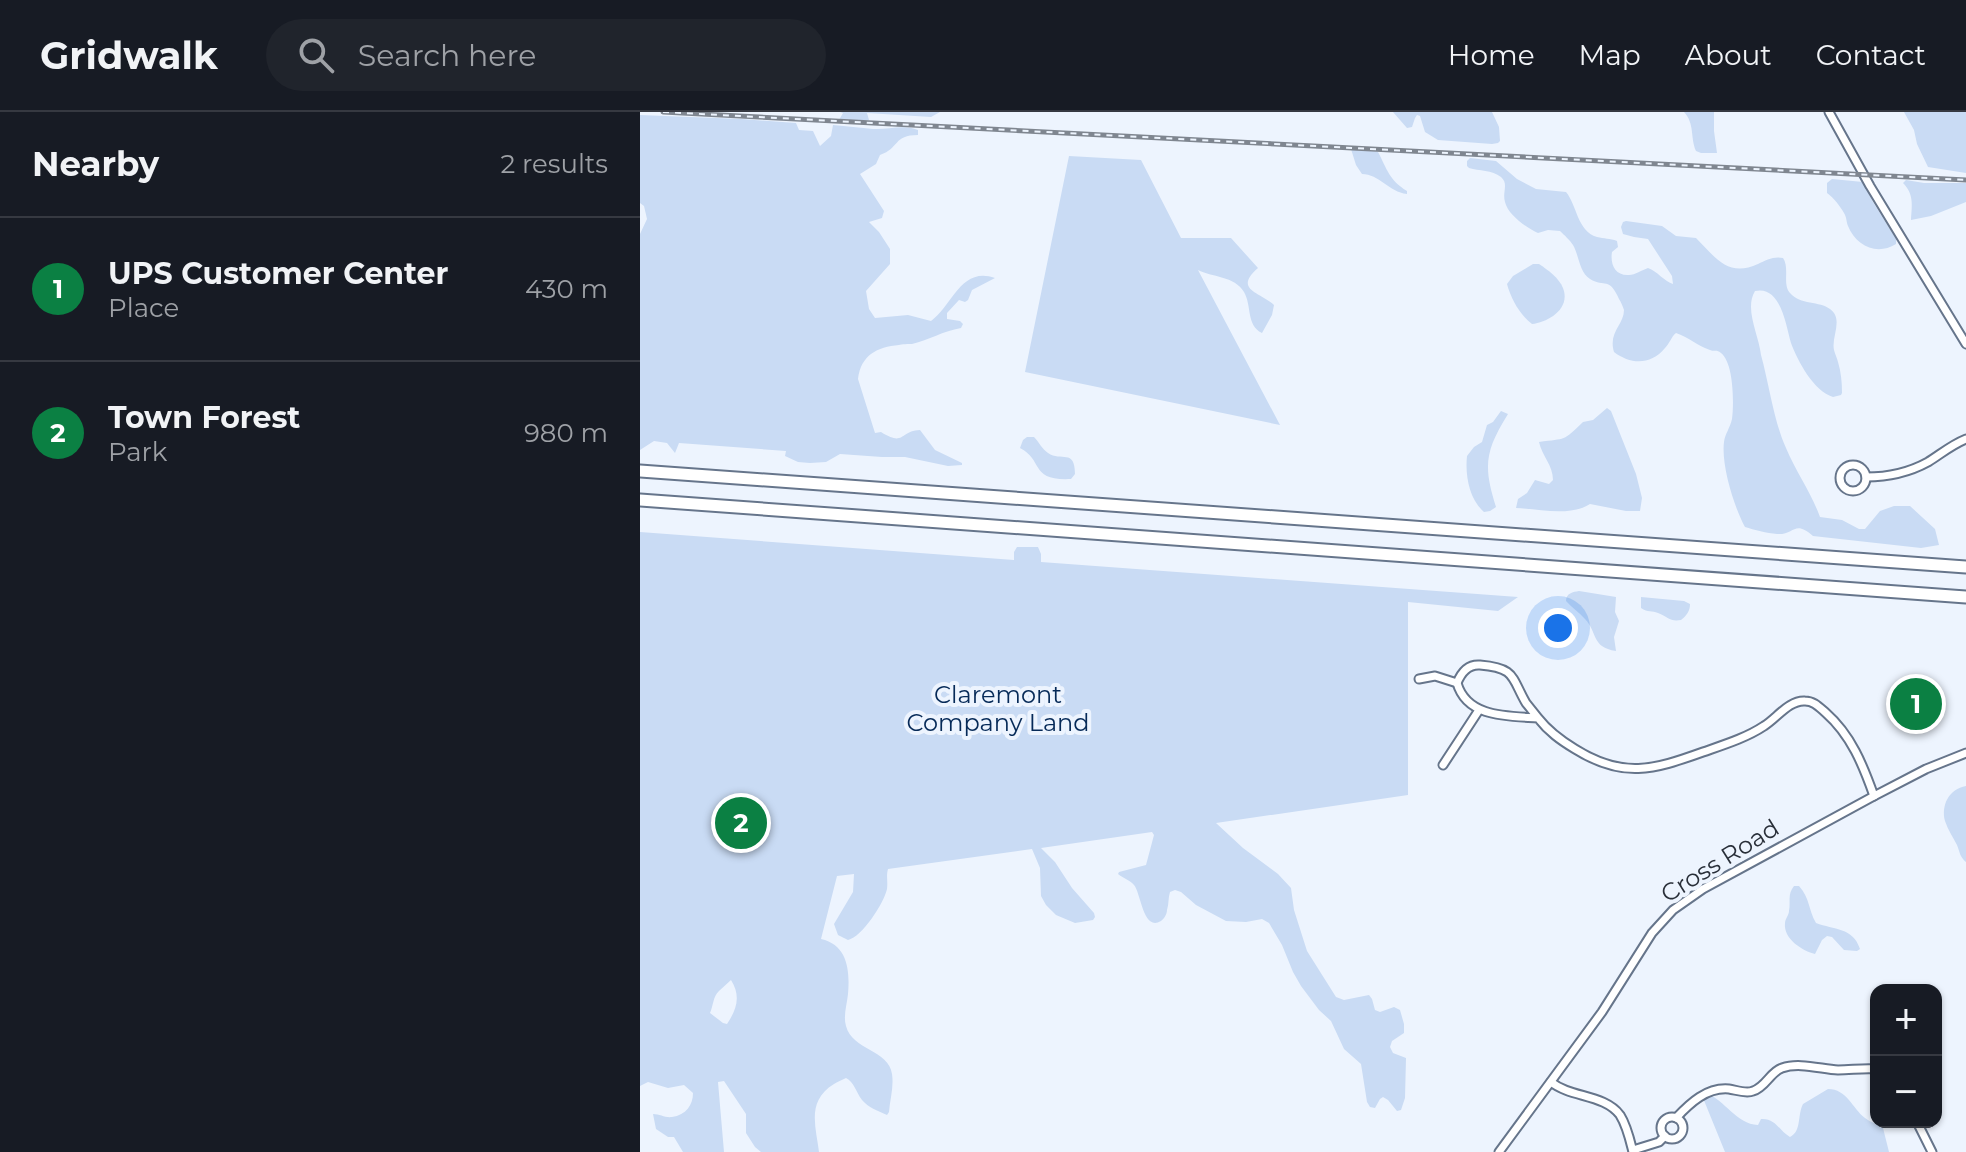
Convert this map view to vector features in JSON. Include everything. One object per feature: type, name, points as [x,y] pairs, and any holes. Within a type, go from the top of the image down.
[{"type":"highway","points":[[640,471],[1966,567]]},
{"type":"highway","points":[[640,500],[1966,597]]},
{"type":"street","points":[[1829,112],[1966,344]]},
{"type":"street","points":[[1866,477],[1886,477],[1906,472],[1966,439]]},
{"type":"street","points":[[1538,718],[1479,710],[1460,694],[1457,683],[1461,673],[1475,665],[1507,671],[1549,732],[1603,765],[1622,769],[1645,768],[1680,760],[1728,743],[1764,726],[1791,705],[1809,701],[1845,732],[1874,796]]},
{"type":"street","points":[[1419,679],[1435,676],[1457,683]]},
{"type":"street","points":[[1443,765],[1479,710]]},
{"type":"street","name":"Cross Road","points":[[1499,1152],[1602,1012],[1652,933],[1673,910],[1703,889],[1874,796],[1926,769],[1966,753]]},
{"type":"street","points":[[1676,1118],[1710,1091],[1752,1092],[1783,1068],[1870,1069]]},
{"type":"street","points":[[1551,1082],[1559,1089],[1613,1108],[1622,1118],[1633,1151],[1659,1142],[1665,1136]]},
{"type":"street","points":[[1669,1117],[1676,1118],[1681,1123],[1681,1133],[1671,1138],[1665,1136],[1661,1130],[1662,1123],[1669,1117]]},
{"type":"street","points":[[1920,1128],[1932,1152]]},
{"type":"green space","points":[[840,112],[940,112],[931,117],[867,113],[869,120],[839,120],[843,113]]},
{"type":"green space","points":[[1393,112],[1492,112],[1499,127],[1500,141],[1492,144],[1438,140],[1425,132],[1420,116],[1417,115],[1412,127],[1407,128]]},
{"type":"green space","points":[[1684,112],[1714,112],[1717,153],[1696,151],[1690,121]]},
{"type":"green space","points":[[1904,112],[1966,112],[1966,173],[1928,167]]},
{"type":"green space","points":[[640,115],[796,123],[799,130],[813,131],[820,146],[831,136],[833,125],[918,130],[918,135],[900,139],[880,155],[876,164],[860,174],[884,211],[882,218],[869,222],[890,249],[890,264],[866,291],[869,309],[875,318],[908,315],[931,321],[965,282],[983,276],[995,278],[972,290],[968,300],[959,300],[947,313],[947,319],[963,324],[961,328],[912,344],[877,350],[866,358],[858,379],[875,433],[898,438],[920,430],[935,450],[962,465],[948,466],[905,457],[840,454],[826,462],[810,463],[785,456],[786,451],[679,443],[675,453],[667,443],[654,441],[640,450],[640,234],[647,219],[644,206],[640,203]]},
{"type":"green space","points":[[1351,149],[1378,152],[1389,174],[1407,194],[1362,174]]},
{"type":"green space","points":[[1069,156],[1141,160],[1181,238],[1231,238],[1258,268],[1251,275],[1248,286],[1274,305],[1262,333],[1251,320],[1246,297],[1240,287],[1198,270],[1280,425],[1025,372]]},
{"type":"green space","points":[[1470,158],[1496,161],[1517,179],[1536,189],[1566,192],[1581,224],[1590,234],[1617,241],[1618,247],[1612,252],[1612,261],[1620,274],[1631,275],[1648,268],[1673,284],[1672,276],[1648,239],[1623,234],[1621,227],[1626,221],[1662,226],[1676,236],[1696,238],[1716,258],[1738,269],[1783,258],[1790,293],[1830,309],[1836,318],[1834,350],[1841,373],[1842,393],[1833,397],[1819,389],[1802,367],[1776,300],[1764,291],[1755,291],[1752,298],[1753,322],[1778,427],[1820,517],[1842,520],[1865,529],[1880,511],[1894,506],[1910,506],[1935,529],[1939,545],[1921,548],[1813,536],[1798,528],[1777,534],[1745,527],[1724,462],[1724,442],[1732,419],[1733,404],[1731,375],[1725,358],[1718,351],[1676,333],[1654,358],[1634,361],[1614,352],[1613,339],[1624,310],[1612,287],[1586,276],[1573,245],[1560,231],[1538,233],[1518,220],[1505,202],[1505,185],[1501,177],[1469,168],[1467,161]]},
{"type":"green space","points":[[1832,179],[1863,182],[1896,244],[1875,249],[1856,239],[1846,216],[1827,193],[1827,183]]},
{"type":"green space","points":[[1906,180],[1966,183],[1966,202],[1931,216],[1911,220],[1911,196],[1903,183]]},
{"type":"green space","points":[[1533,264],[1539,264],[1556,278],[1565,295],[1556,313],[1532,324],[1516,306],[1507,284],[1513,276]]},
{"type":"green space","points":[[1607,408],[1611,411],[1636,474],[1642,498],[1640,511],[1590,504],[1564,511],[1516,508],[1518,499],[1527,493],[1535,480],[1549,484],[1553,480],[1539,442],[1564,438]]},
{"type":"green space","points":[[1501,411],[1508,414],[1488,459],[1489,480],[1496,507],[1484,512],[1469,486],[1467,456],[1482,442],[1487,425]]},
{"type":"green space","points":[[1027,437],[1034,437],[1048,453],[1070,458],[1075,474],[1071,479],[1058,479],[1043,473],[1020,448]]},
{"type":"green space","name":"Claremont Company Land","points":[[640,532],[1014,560],[1017,547],[1038,547],[1041,562],[1518,597],[1498,611],[1408,602],[1408,795],[1216,823],[1291,888],[1294,910],[1307,951],[1336,997],[1344,1000],[1369,995],[1375,1010],[1380,1012],[1394,1007],[1400,1010],[1404,1033],[1392,1041],[1390,1047],[1393,1053],[1406,1058],[1405,1098],[1401,1110],[1397,1111],[1383,1097],[1375,1108],[1370,1107],[1361,1064],[1344,1049],[1331,1021],[1301,986],[1269,923],[1262,919],[1226,921],[1175,890],[1170,892],[1166,913],[1161,921],[1155,923],[1146,917],[1134,885],[1118,874],[1146,865],[1154,835],[1152,832],[1041,848],[1094,913],[1093,920],[1075,923],[1056,915],[1046,905],[1041,896],[1040,868],[1032,849],[888,869],[887,889],[882,902],[866,926],[848,940],[838,935],[834,924],[853,892],[854,874],[837,876],[821,939],[837,947],[845,960],[849,985],[846,1026],[855,1040],[889,1066],[893,1084],[887,1115],[865,1103],[846,1078],[825,1091],[819,1098],[815,1115],[819,1152],[761,1152],[746,1133],[746,1114],[724,1081],[718,1082],[724,1152],[683,1152],[674,1137],[668,1137],[656,1129],[653,1114],[669,1117],[685,1112],[692,1102],[693,1093],[684,1085],[668,1088],[648,1082],[640,1086]],"holes":[[[731,980],[736,1002],[727,1024],[710,1013],[717,993]]]},
{"type":"green space","points":[[1572,592],[1616,597],[1615,612],[1619,621],[1614,637],[1616,651],[1599,643],[1589,624],[1566,601]]},
{"type":"green space","points":[[1641,597],[1690,604],[1681,620],[1672,620],[1641,608]]},
{"type":"green space","points":[[1966,786],[1966,862],[1961,857],[1944,815],[1945,804],[1951,794]]},
{"type":"green space","points":[[1794,886],[1803,890],[1816,923],[1848,933],[1860,949],[1844,950],[1832,937],[1827,936],[1815,954],[1795,943],[1785,929]]},
{"type":"green space","points":[[1828,1089],[1840,1092],[1870,1121],[1870,1128],[1883,1128],[1889,1152],[1725,1152],[1703,1098],[1706,1093],[1713,1096],[1750,1124],[1758,1125],[1761,1119],[1770,1121],[1790,1137],[1798,1127],[1803,1104]]},
{"type":"railway","points":[[663,112],[1966,180]]},
{"type":"place","name":"UPS Customer Center","points":[[1916,704]]},
{"type":"place","name":"Town Forest","points":[[741,823]]}]
